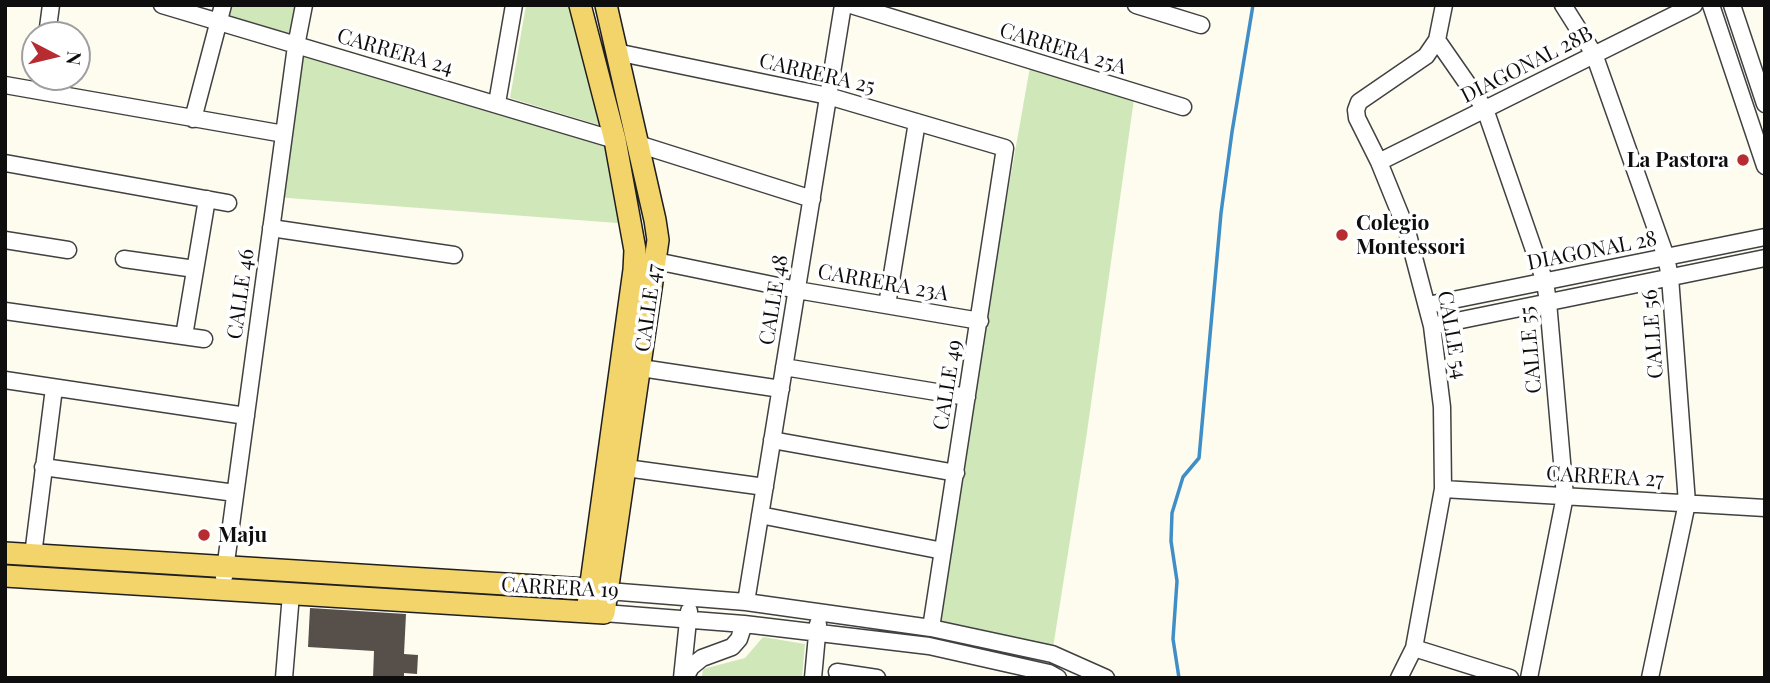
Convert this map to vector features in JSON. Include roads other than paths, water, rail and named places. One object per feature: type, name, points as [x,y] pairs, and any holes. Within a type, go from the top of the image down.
[{"type":"main road","name":"CALLE 47","points":[[580,5],[615,140],[635,250],[633,378],[626,467],[599,590]]},
{"type":"main road","name":"CALLE 47","points":[[596,612],[658,240],[606,5]]},
{"type":"main road","name":"CARRERA 19","points":[[5,553],[599,590]]},
{"type":"main road","name":"CARRERA 19","points":[[5,576],[596,612]]},
{"type":"street","name":"CARRERA 24","points":[[162,5],[615,140]]},
{"type":"street","points":[[193,119],[223,5]]},
{"type":"street","name":"CALLE 46","points":[[222,590],[296,46],[304,5]]},
{"type":"street","points":[[497,103],[513,5]]},
{"type":"street","name":"CALLE 48","points":[[746,602],[843,5]]},
{"type":"street","name":"CARRERA 25A","points":[[851,5],[1183,107]]},
{"type":"street","points":[[1136,5],[1201,25]]},
{"type":"street","points":[[1437,40],[1444,5]]},
{"type":"street","name":"CALLE 56","points":[[1563,5],[1594,54],[1666,257],[1670,277],[1687,503],[1650,678]]},
{"type":"street","name":"DIAGONAL 28B","points":[[1380,162],[1694,5]]},
{"type":"street","points":[[1711,5],[1765,166]]},
{"type":"street","points":[[1732,5],[1765,104]]},
{"type":"street","name":"CALLE 55","points":[[1437,40],[1485,110],[1545,282],[1548,302],[1565,496],[1529,678]]},
{"type":"street","name":"CALLE 54","points":[[1399,678],[1414,648],[1443,489],[1442,407],[1428,305],[1407,231],[1380,162],[1357,118],[1356,110],[1359,102],[1426,56],[1437,40]]},
{"type":"street","name":"CARRERA 25","points":[[616,52],[828,96],[1005,148]]},
{"type":"street","points":[[70,91],[193,119],[284,134]]},
{"type":"street","points":[[887,305],[917,122]]},
{"type":"street","points":[[638,144],[812,199]]},
{"type":"street","name":"CALLE 49","points":[[932,628],[1005,148]]},
{"type":"street","points":[[6,167],[228,202]]},
{"type":"street","points":[[184,336],[207,200]]},
{"type":"street","points":[[271,228],[454,255]]},
{"type":"street","name":"DIAGONAL 28","points":[[1428,305],[1765,237]]},
{"type":"street","points":[[5,240],[68,250]]},
{"type":"street","name":"DIAGONAL 28","points":[[1432,326],[1765,258]]},
{"type":"street","points":[[124,259],[195,270]]},
{"type":"street","name":"CARRERA 23A","points":[[656,261],[797,290],[979,321]]},
{"type":"street","points":[[5,311],[204,339]]},
{"type":"street","points":[[784,367],[967,397]]},
{"type":"street","points":[[633,378],[781,389]]},
{"type":"street","points":[[5,380],[246,416]]},
{"type":"street","points":[[33,555],[54,388]]},
{"type":"street","points":[[772,440],[956,473]]},
{"type":"street","points":[[43,467],[235,493]]},
{"type":"street","points":[[626,467],[765,487]]},
{"type":"street","name":"CARRERA 27","points":[[1443,489],[1765,508]]},
{"type":"street","points":[[760,515],[943,551]]},
{"type":"street","name":"CARRERA 19","points":[[599,590],[746,602],[932,628],[1052,654],[1106,678]]},
{"type":"street","points":[[284,678],[291,594]]},
{"type":"street","points":[[684,678],[690,598]]},
{"type":"street","name":"CARRERA 19","points":[[596,612],[744,624],[929,646],[1052,676]]},
{"type":"street","points":[[813,678],[819,612]]},
{"type":"street","points":[[684,678],[691,667],[702,658],[732,647],[739,639],[744,624]]},
{"type":"street","points":[[1414,648],[1510,678]]},
{"type":"street","points":[[836,672],[877,678]]},
{"type":"waterway","points":[[1179,678],[1173,639],[1177,581],[1171,541],[1172,513],[1183,477],[1199,458],[1221,213],[1253,5]]},
{"type":"place","name":"La Pastora","points":[[1743,160]]},
{"type":"place","name":"Colegio Montessori","points":[[1342,235]]},
{"type":"place","name":"Maju","points":[[204,535]]}]
